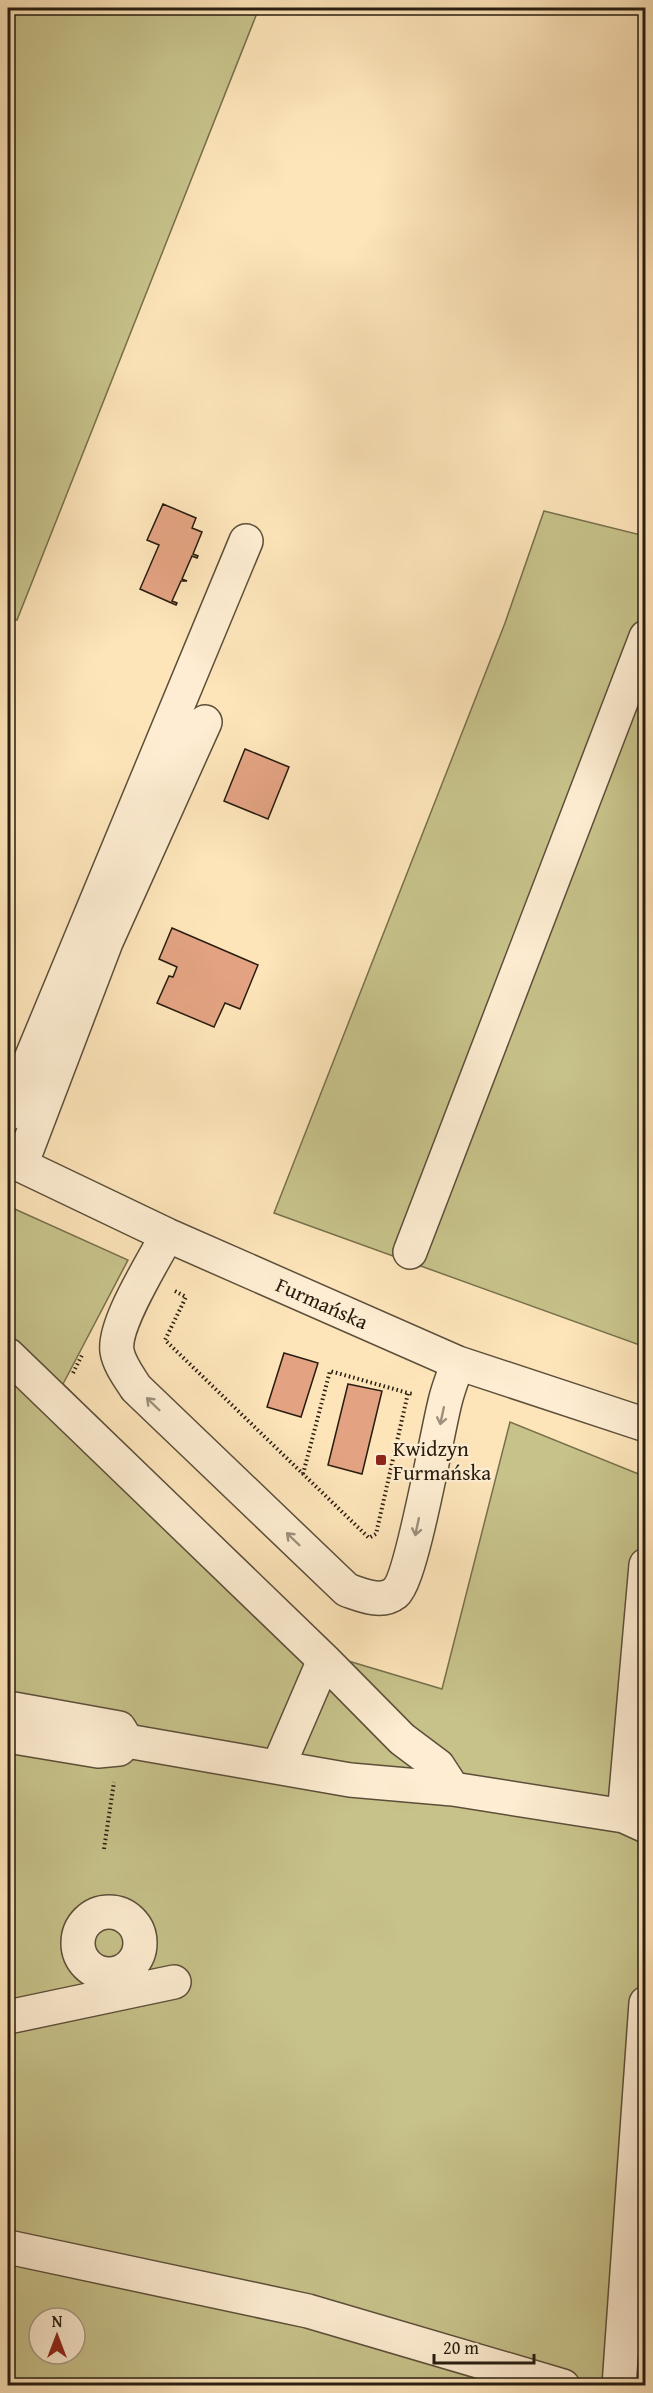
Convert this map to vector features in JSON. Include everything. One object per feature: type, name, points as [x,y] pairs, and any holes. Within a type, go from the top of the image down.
[{"type":"street","points":[[8,1114],[246,541]]},
{"type":"street","points":[[410,1252],[645,637]]},
{"type":"street","points":[[14,1162],[106,942],[205,722]]},
{"type":"street","name":"Furmańska","points":[[14,1162],[167,1235],[458,1363],[643,1416]]},
{"type":"street","points":[[167,1235],[125,1315],[116,1340],[117,1352],[126,1373],[136,1388],[347,1590],[369,1598],[383,1598],[395,1593],[403,1581],[415,1540],[445,1400],[458,1363]]},
{"type":"street","points":[[8,1355],[324,1660],[402,1739],[438,1766],[453,1789]]},
{"type":"street","points":[[8,1736],[98,1751],[123,1745],[278,1767],[350,1780],[453,1789],[635,1821],[645,1565]]},
{"type":"street","points":[[278,1767],[324,1660]]},
{"type":"street","points":[[8,1708],[119,1728],[123,1745]]},
{"type":"street","points":[[78,2001],[94,1970]]},
{"type":"street","points":[[8,2017],[174,1982]]},
{"type":"street","points":[[619,2385],[645,2003]]},
{"type":"street","points":[[8,2247],[308,2311],[563,2385]]},
{"type":"path","points":[[145,1276],[186,1297],[165,1340],[369,1538],[376,1534],[408,1393]]},
{"type":"path","points":[[70,1380],[84,1352]]},
{"type":"path","points":[[303,1475],[330,1371],[408,1393],[445,1400]]},
{"type":"path","points":[[104,1850],[123,1745]]},
{"type":"shaded area","points":[[8,8],[259,8],[17,620],[8,617]]},
{"type":"shaded area","points":[[544,511],[645,536],[645,1347],[274,1213],[505,623]]},
{"type":"shaded area","points":[[8,1206],[128,1260],[63,1384],[345,1660],[442,1689],[510,1422],[646,1477],[645,2385],[8,2386]]},
{"type":"building","points":[[163,504],[196,518],[192,528],[202,532],[193,554],[198,556],[197,558],[192,556],[182,579],[187,581],[181,581],[172,601],[177,603],[176,605],[140,589],[159,545],[147,540]]},
{"type":"building","points":[[245,749],[289,767],[268,819],[224,801]]},
{"type":"building","points":[[172,928],[258,965],[240,1009],[225,1003],[214,1027],[157,1003],[169,976],[173,977],[177,967],[159,959]]},
{"type":"building","points":[[284,1353],[318,1363],[301,1417],[267,1407]]},
{"type":"building","points":[[348,1384],[382,1391],[362,1474],[328,1465]]},
{"type":"place","name":"Kwidzyn Furmańska","points":[[381,1460]]}]
